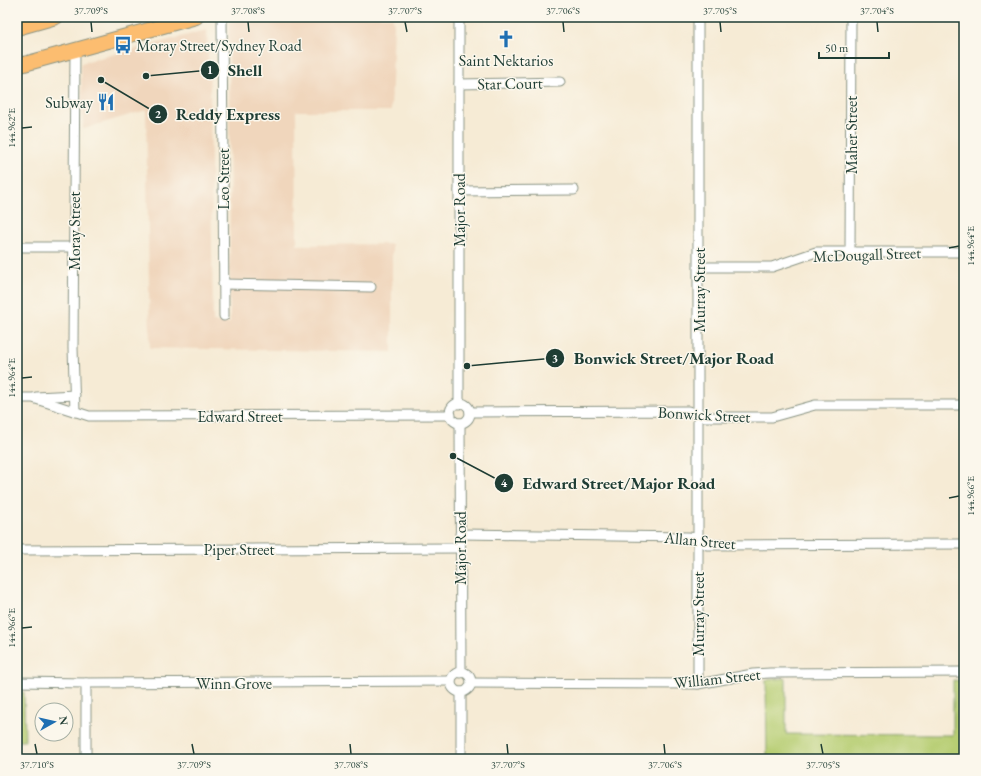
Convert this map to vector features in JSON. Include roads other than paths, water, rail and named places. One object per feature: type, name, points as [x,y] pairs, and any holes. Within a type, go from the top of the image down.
[{"type":"highway","points":[[17,28],[56,17]]},
{"type":"highway","points":[[17,66],[196,17]]},
{"type":"street","name":"Leo Street","points":[[222,17],[224,316]]},
{"type":"street","name":"Major Road","points":[[459,17],[459,404]]},
{"type":"street","name":"Murray Street","points":[[698,17],[698,684]]},
{"type":"street","name":"Maher Street","points":[[850,252],[851,17]]},
{"type":"street","name":"Moray Street","points":[[75,50],[75,412]]},
{"type":"street","name":"Star Court","points":[[459,84],[560,82]]},
{"type":"street","points":[[459,190],[574,190]]},
{"type":"street","points":[[17,247],[74,247]]},
{"type":"street","name":"McDougall Street","points":[[699,267],[772,267],[816,252],[964,252]]},
{"type":"street","points":[[223,284],[371,287]]},
{"type":"street","name":"Edward Street","points":[[17,398],[75,395]]},
{"type":"street","name":"Edward Street","points":[[33,398],[89,416],[451,415]]},
{"type":"street","points":[[459,404],[465,405],[470,412],[468,420],[460,423],[455,421],[451,415],[452,409],[459,404]]},
{"type":"street","name":"Bonwick Street","points":[[470,412],[688,411],[697,413],[704,417],[772,417],[815,406],[963,405]]},
{"type":"street","name":"Major Road","points":[[460,423],[461,673]]},
{"type":"street","name":"Allan Street","points":[[460,534],[699,538],[707,544],[964,544]]},
{"type":"street","name":"Piper Street","points":[[17,550],[460,548]]},
{"type":"street","name":"William Street","points":[[471,683],[698,684],[753,674],[770,673],[964,672]]},
{"type":"street","points":[[461,673],[468,676],[471,683],[468,689],[461,692],[453,688],[451,681],[454,676],[461,673]]},
{"type":"street","name":"Winn Grove","points":[[17,682],[451,681]]},
{"type":"street","points":[[86,683],[86,759]]},
{"type":"street","points":[[461,692],[461,759]]},
{"type":"place","name":"Saint Nektarios","points":[[506,39]]},
{"type":"place","name":"Moray Street/Sydney Road","points":[[123,45]]},
{"type":"place","name":"Shell","points":[[146,76]]},
{"type":"place","name":"Reddy Express","points":[[101,80]]},
{"type":"place","name":"Subway","points":[[106,102]]},
{"type":"place","name":"Bonwick Street/Major Road","points":[[467,366]]},
{"type":"place","name":"Edward Street/Major Road","points":[[453,456]]}]
